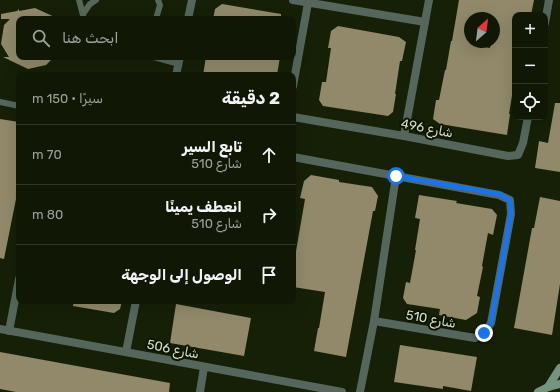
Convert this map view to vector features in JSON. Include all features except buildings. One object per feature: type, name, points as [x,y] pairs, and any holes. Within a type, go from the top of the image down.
[{"type":"street","points":[[189,16],[192,0]]},
{"type":"street","points":[[293,0],[425,22]]},
{"type":"street","points":[[404,136],[429,0]]},
{"type":"street","points":[[547,12],[549,0]]},
{"type":"street","points":[[296,72],[308,3]]},
{"type":"street","points":[[177,72],[179,60]]},
{"type":"street","name":"شارع 496","points":[[296,118],[508,156],[518,155],[523,143],[527,120]]},
{"type":"street","name":"شارع 510","points":[[296,158],[499,194],[510,200],[511,214],[491,323],[484,333],[474,338],[374,321]]},
{"type":"street","points":[[360,392],[374,321],[396,176]]},
{"type":"street","points":[[9,331],[16,295]]},
{"type":"street","points":[[126,352],[135,304]]},
{"type":"street","name":"شارع 506","points":[[0,329],[342,392]]},
{"type":"street","points":[[200,392],[204,367]]},
{"type":"street","points":[[548,387],[560,368]]},
{"type":"street","points":[[538,392],[548,387],[560,384]]},
{"type":"lane","points":[[79,0],[83,16]]},
{"type":"lane","points":[[83,16],[90,4],[96,0]]},
{"type":"lane","points":[[157,16],[160,5],[158,0]]},
{"type":"lane","points":[[0,102],[16,105]]},
{"type":"route","points":[[396,176],[499,194],[510,200],[511,214],[491,323],[484,333]]}]
